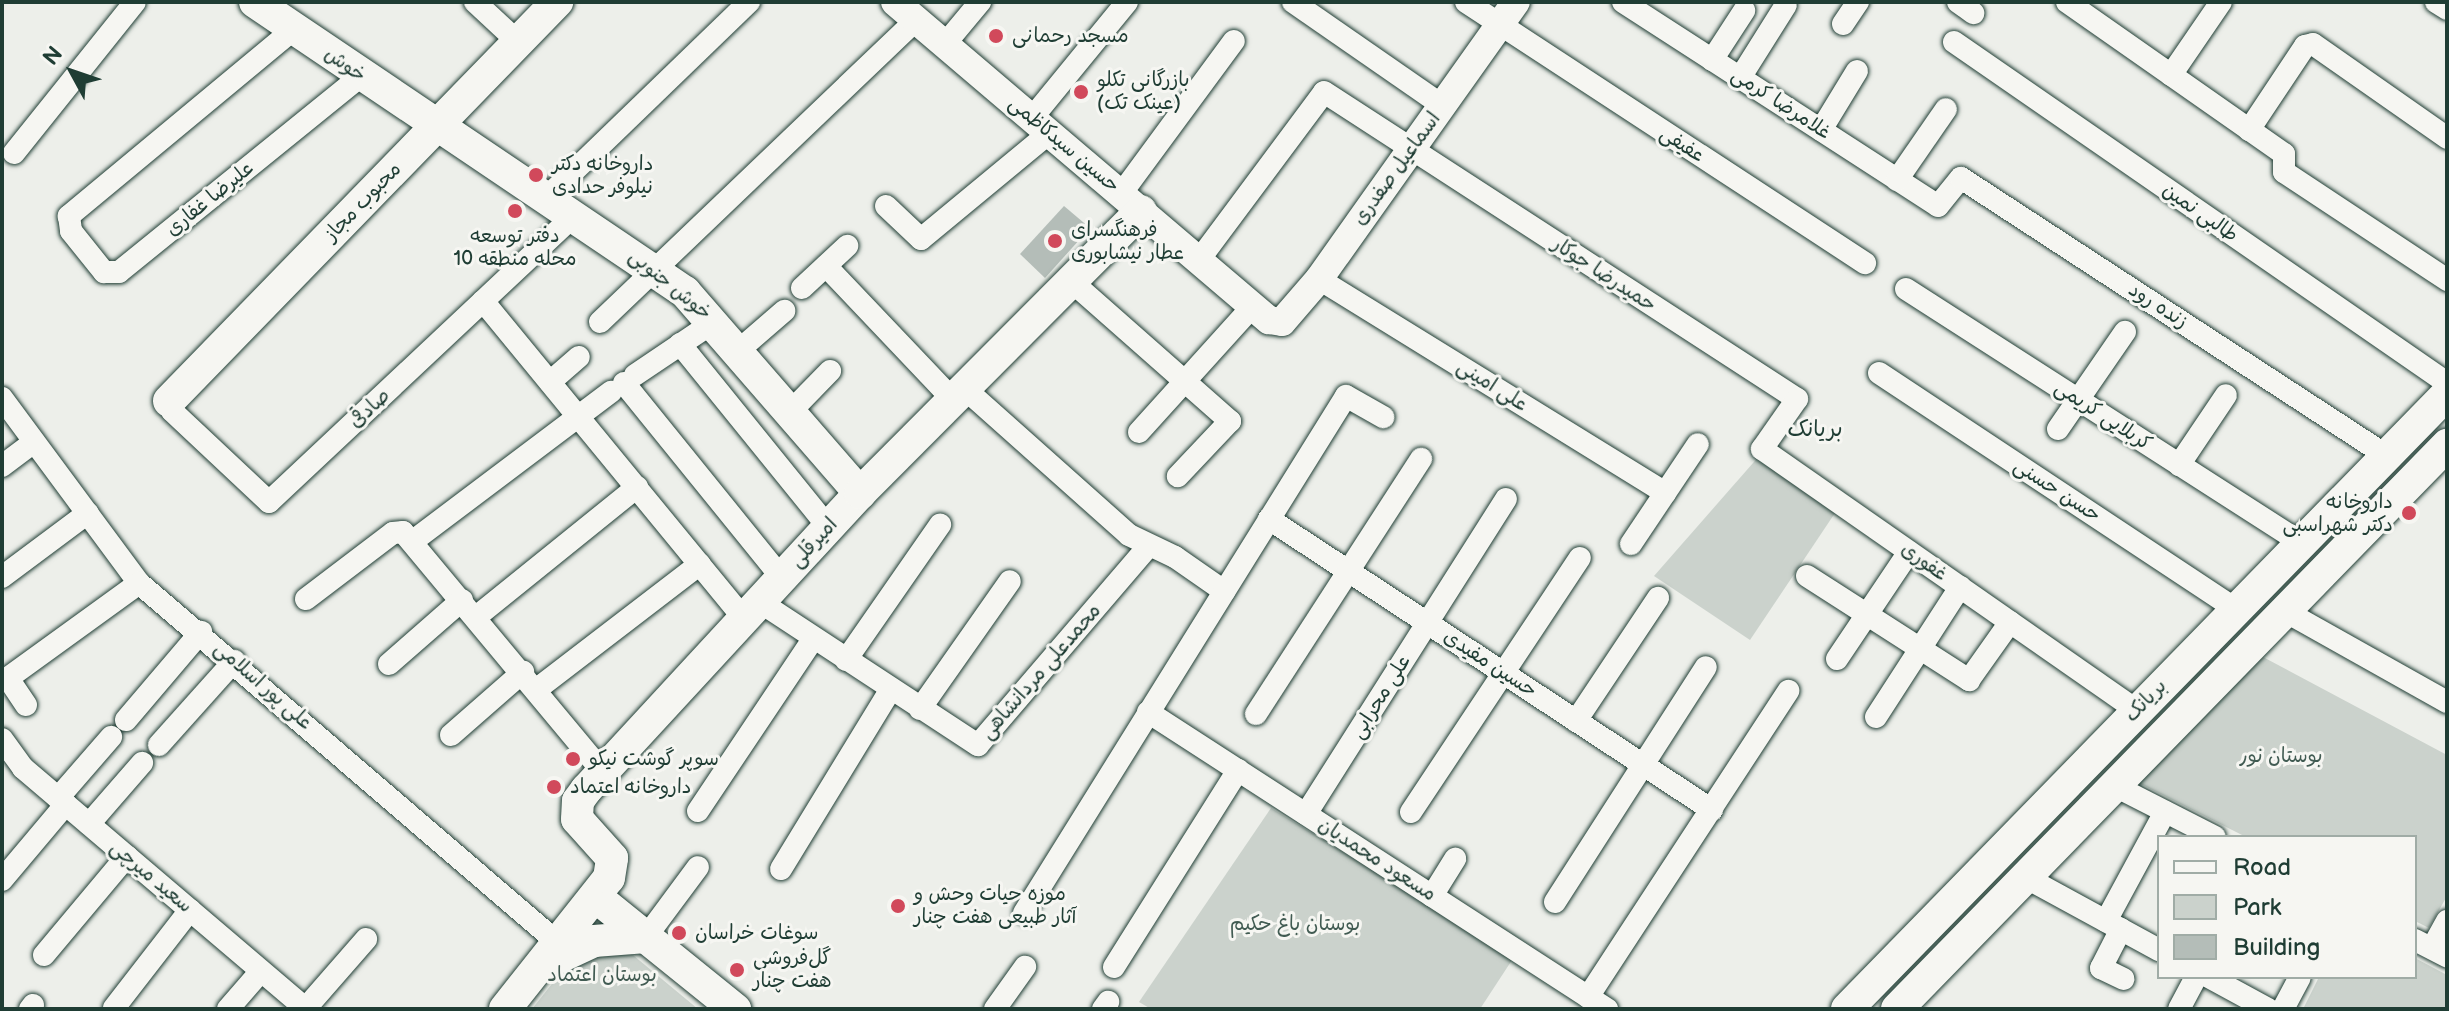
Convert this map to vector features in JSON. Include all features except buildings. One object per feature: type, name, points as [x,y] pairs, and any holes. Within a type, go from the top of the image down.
[{"type":"main road","name":"محبوب مجاز","points":[[169,401],[557,2]]},
{"type":"main road","name":"خوش","points":[[280,13],[435,128]]},
{"type":"main road","name":"خوش جنوبی","points":[[435,128],[657,269],[715,321],[860,493]]},
{"type":"main road","name":"امیرقلی","points":[[596,897],[609,878],[612,858],[582,828],[575,811],[603,772],[860,493],[1071,281],[1131,203]]},
{"type":"main road","name":"بریانک","points":[[1859,1005],[2234,608],[2447,394]]},
{"type":"main road","name":"بریانک","points":[[1897,1009],[2447,445]]},
{"type":"main road","points":[[505,1009],[596,897],[735,1009]]},
{"type":"main road","points":[[537,968],[594,941],[646,937]]},
{"type":"street","points":[[14,153],[135,2]]},
{"type":"street","points":[[475,2],[518,42]]},
{"type":"street","points":[[547,197],[749,2]]},
{"type":"street","points":[[945,44],[980,2]]},
{"type":"street","points":[[886,206],[921,239],[1040,125],[1127,2]]},
{"type":"street","points":[[1293,2],[1443,106]]},
{"type":"street","name":"عفیفی","points":[[1466,2],[1865,263]]},
{"type":"street","name":"اسماعیل صفدری","points":[[1261,313],[1289,318],[1516,2]]},
{"type":"street","name":"غلامرضا کرمی","points":[[1623,2],[1652,10],[1712,60],[1938,206]]},
{"type":"street","points":[[1843,24],[1858,2]]},
{"type":"street","points":[[2067,2],[2284,154],[2284,172],[2447,280]]},
{"type":"street","points":[[2171,75],[2221,2]]},
{"type":"street","points":[[2436,2],[2447,9]]},
{"type":"street","points":[[1740,78],[1786,5]]},
{"type":"street","points":[[600,322],[657,269],[906,11]]},
{"type":"street","name":"حسین سیدکاظمی","points":[[906,11],[1261,313]]},
{"type":"street","points":[[1712,60],[1744,11]]},
{"type":"street","name":"علیرضا غفاری","points":[[280,13],[69,216],[66,224],[113,276],[361,76]]},
{"type":"street","points":[[1131,203],[1234,41]]},
{"type":"street","name":"طالبی نمین","points":[[1954,42],[2447,383]]},
{"type":"street","points":[[2249,130],[2305,46],[2313,44],[2447,138]]},
{"type":"street","points":[[1821,130],[1857,71]]},
{"type":"street","name":"حمیدرضا جوکار","points":[[1199,260],[1321,92],[1797,399]]},
{"type":"street","points":[[1897,180],[1946,109]]},
{"type":"street","name":"زنده رود","points":[[1938,206],[1961,178],[2387,456]]},
{"type":"street","name":"صادقی","points":[[169,401],[183,422],[269,502],[575,215]]},
{"type":"street","points":[[802,288],[847,246]]},
{"type":"street","points":[[826,266],[959,394],[1148,547],[1175,557],[1224,591]]},
{"type":"street","name":"علی امینی","points":[[1319,279],[1665,493]]},
{"type":"street","points":[[1071,281],[1230,421],[1178,476]]},
{"type":"street","name":"کربلایی کریمی","points":[[1906,289],[2301,543]]},
{"type":"street","points":[[483,301],[700,564],[752,610]]},
{"type":"street","points":[[739,350],[784,311]]},
{"type":"street","points":[[1139,432],[1184,381],[1261,313]]},
{"type":"street","points":[[306,599],[403,537],[715,321]]},
{"type":"street","points":[[2058,429],[2125,332]]},
{"type":"street","points":[[680,344],[828,527]]},
{"type":"street","points":[[550,382],[579,357]]},
{"type":"street","points":[[791,411],[830,371]]},
{"type":"street","name":"حسن حسنی","points":[[1879,373],[2234,608]]},
{"type":"street","points":[[623,383],[782,578]]},
{"type":"street","points":[[2179,465],[2226,395]]},
{"type":"street","points":[[1024,913],[1346,396],[1383,417]]},
{"type":"street","name":"علی پور اسلامی","points":[[2,398],[139,583],[201,632],[558,943]]},
{"type":"street","name":"غفوری","points":[[1797,399],[1762,449],[2137,711]]},
{"type":"street","points":[[2,466],[34,442]]},
{"type":"street","points":[[1631,544],[1698,444]]},
{"type":"street","points":[[1256,714],[1421,459]]},
{"type":"street","points":[[389,664],[637,487]]},
{"type":"street","name":"علی محرابی","points":[[1306,814],[1506,499]]},
{"type":"street","points":[[2,577],[88,513]]},
{"type":"street","name":"حسین مفیدی","points":[[1269,519],[1712,810]]},
{"type":"street","points":[[846,660],[940,525]]},
{"type":"street","points":[[403,537],[469,608],[603,772]]},
{"type":"street","name":"محمدعلی مردانشاهی","points":[[752,610],[814,638],[972,743],[984,741],[1148,547]]},
{"type":"street","points":[[1837,659],[1909,552]]},
{"type":"street","points":[[1411,812],[1580,558]]},
{"type":"street","points":[[451,735],[700,564]]},
{"type":"street","points":[[1807,576],[1969,680],[2010,622]]},
{"type":"street","points":[[920,709],[1010,581]]},
{"type":"street","points":[[26,705],[8,678],[139,583]]},
{"type":"street","points":[[1876,717],[1918,647],[1960,587]]},
{"type":"street","points":[[1576,721],[1658,598]]},
{"type":"street","points":[[2283,610],[2447,702]]},
{"type":"street","points":[[126,720],[201,632]]},
{"type":"street","points":[[698,811],[814,638]]},
{"type":"street","points":[[159,745],[234,661]]},
{"type":"street","points":[[1555,902],[1706,667]]},
{"type":"street","points":[[781,869],[891,689]]},
{"type":"street","points":[[1598,1003],[1712,810],[1788,691]]},
{"type":"street","name":"مسعود محمدیان","points":[[1148,712],[1598,1003]]},
{"type":"street","points":[[2,880],[111,737]]},
{"type":"street","name":"سعید میرچی","points":[[2,739],[23,768],[306,1009]]},
{"type":"street","points":[[89,824],[142,763]]},
{"type":"street","points":[[1114,967],[1238,770]]},
{"type":"street","points":[[2113,785],[2211,835]]},
{"type":"street","points":[[2124,979],[2101,968],[2114,925],[2165,812]]},
{"type":"street","points":[[44,955],[127,856]]},
{"type":"street","points":[[1432,896],[1455,859]]},
{"type":"street","points":[[646,937],[698,867]]},
{"type":"street","points":[[2025,877],[2157,949]]},
{"type":"street","points":[[114,1008],[190,910]]},
{"type":"street","points":[[2431,948],[2447,921]]},
{"type":"street","points":[[306,1009],[366,939]]},
{"type":"street","points":[[995,1009],[1025,967]]},
{"type":"street","points":[[228,1009],[261,971]]},
{"type":"street","points":[[2179,1009],[2195,979]]},
{"type":"street","points":[[2213,979],[2268,1009]]},
{"type":"street","points":[[2283,1009],[2299,979]]},
{"type":"green space","points":[[1760,455],[1837,510],[1750,640],[1654,576]]},
{"type":"green space","name":"بوستان نور","points":[[2263,657],[2447,755],[2447,896],[2429,928],[2417,922],[2417,835],[2242,835],[2139,783]]},
{"type":"green space","name":"بوستان باغ حکیم","points":[[1271,808],[1514,957],[1480,1009],[1151,1009],[1139,1002]]},
{"type":"green space","name":"بوستان اعتماد","points":[[598,926],[698,1009],[532,1009]]},
{"type":"green space","points":[[2417,959],[2447,975],[2447,1009],[2303,1009],[2318,979],[2417,979]]},
{"type":"place","name":"مسجد رحمانی","points":[[996,36]]},
{"type":"place","name":"بازرگانی تکلو (عینک تک)","points":[[1081,92]]},
{"type":"place","name":"داروخانه دکتر نیلوفر حدادی","points":[[536,175]]},
{"type":"place","name":"دفتر توسعه محله منطقه 10","points":[[515,211]]},
{"type":"place","name":"فرهنگسرای عطار نیشابوری","points":[[1055,241]]},
{"type":"place","name":"داروخانه دکتر شهراسبی","points":[[2409,513]]},
{"type":"place","name":"سوپر گوشت نیکو","points":[[573,759]]},
{"type":"place","name":"داروخانه اعتماد","points":[[554,787]]},
{"type":"place","name":"موزه حیات وحش و آثار طبیعی هفت چنار","points":[[898,906]]},
{"type":"place","name":"سوغات خراسان","points":[[679,933]]},
{"type":"place","name":"گل‌فروشی هفت چنار","points":[[737,970]]},
{"type":"district","name":"بریانک","points":[[1815,430]]}]
